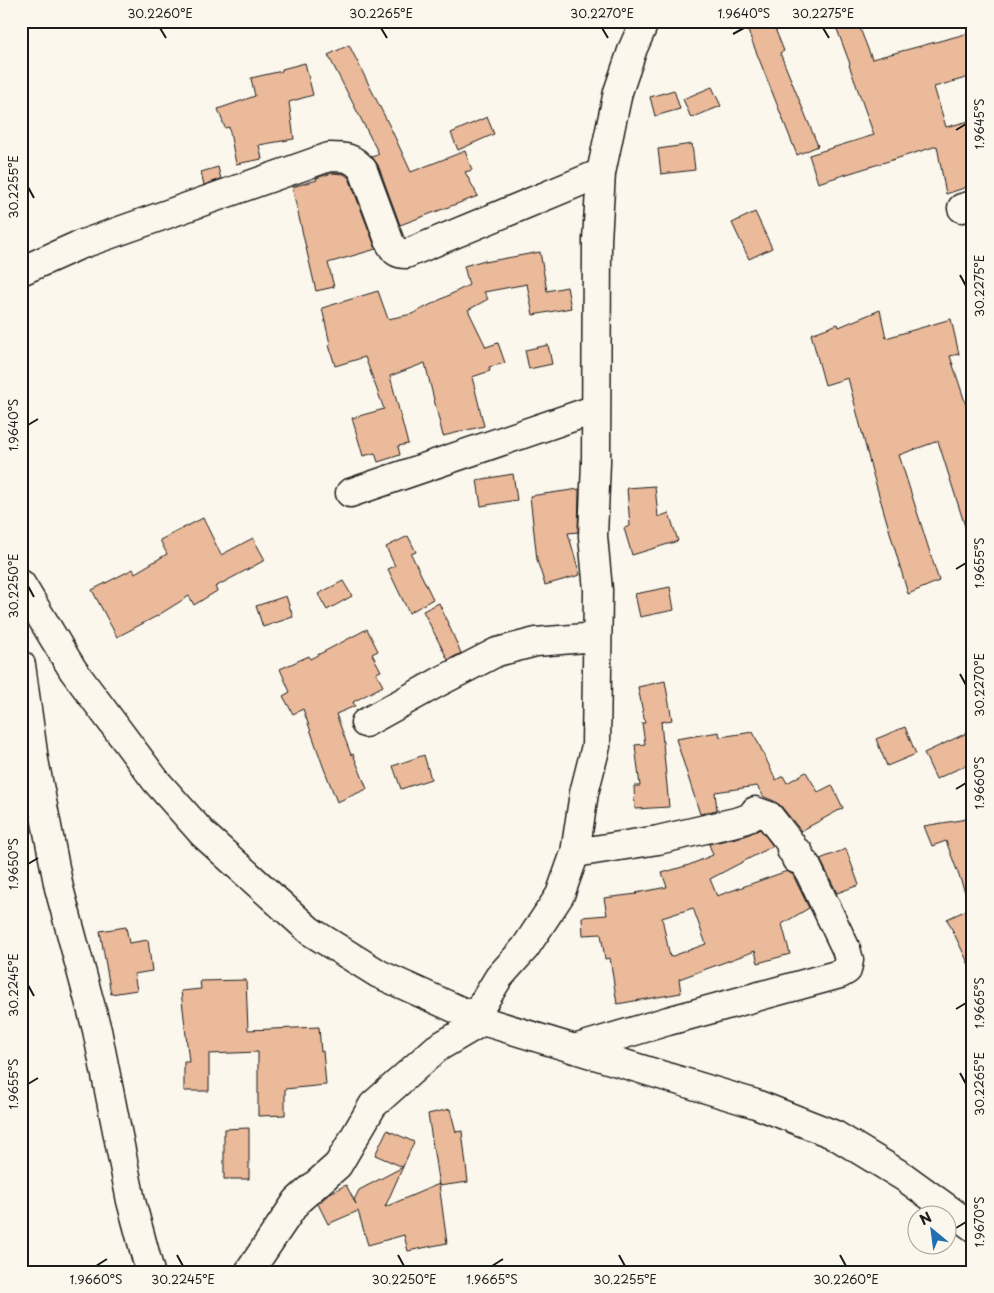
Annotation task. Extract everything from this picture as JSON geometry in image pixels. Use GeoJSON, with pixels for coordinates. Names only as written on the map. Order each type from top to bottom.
{"type":"FeatureCollection","features":[{"type":"Feature","properties":{"kind":"street"},"geometry":{"type":"LineString","coordinates":[[249,1272],[297,1202],[338,1165],[373,1105],[437,1048],[479,1020],[499,977],[525,948],[560,895],[575,853],[584,793],[596,746],[598,590],[593,536],[596,462],[597,240],[601,173],[618,92],[645,21]]}},
{"type":"Feature","properties":{"kind":"street"},"geometry":{"type":"LineString","coordinates":[[21,272],[77,246],[329,157],[344,157],[357,162],[364,170],[390,243],[400,254],[406,254],[601,173]]}},
{"type":"Feature","properties":{"kind":"street"},"geometry":{"type":"LineString","coordinates":[[350,493],[596,409]]}},
{"type":"Feature","properties":{"kind":"street"},"geometry":{"type":"LineString","coordinates":[[21,584],[73,670],[156,781],[202,834],[310,931],[379,974],[479,1020],[756,1104],[835,1135],[904,1177],[973,1227]]}},
{"type":"Feature","properties":{"kind":"street"},"geometry":{"type":"LineString","coordinates":[[365,722],[497,652],[536,642],[597,636]]}},
{"type":"Feature","properties":{"kind":"street"},"geometry":{"type":"LineString","coordinates":[[21,665],[34,760],[59,888],[97,1030],[131,1201],[150,1272]]}},
{"type":"Feature","properties":{"kind":"street"},"geometry":{"type":"LineString","coordinates":[[574,1048],[840,974],[847,970],[849,960],[846,949],[806,865],[796,859],[799,853],[792,850],[790,844],[769,816],[756,811],[751,817],[740,821],[658,840],[575,853]]}},
{"type":"Feature","properties":{"kind":"building"},"geometry":{"type":"Polygon","coordinates":[[[744,21],[772,21],[784,51],[780,53],[818,146],[797,155],[744,21]]]}},
{"type":"Feature","properties":{"kind":"building"},"geometry":{"type":"Polygon","coordinates":[[[834,21],[857,21],[872,59],[973,32],[973,76],[934,87],[946,127],[973,120],[973,185],[946,194],[937,146],[818,183],[809,155],[874,135],[834,21]]]}},
{"type":"Feature","properties":{"kind":"building"},"geometry":{"type":"Polygon","coordinates":[[[349,45],[411,172],[465,151],[472,170],[465,172],[478,196],[400,225],[378,165],[372,157],[379,154],[328,55],[349,45]]]}},
{"type":"Feature","properties":{"kind":"building"},"geometry":{"type":"Polygon","coordinates":[[[305,63],[313,95],[289,102],[294,139],[259,145],[262,159],[236,164],[229,127],[225,128],[218,109],[255,96],[251,78],[282,71],[282,69],[305,63]]]}},
{"type":"Feature","properties":{"kind":"building"},"geometry":{"type":"Polygon","coordinates":[[[712,87],[721,106],[691,118],[683,99],[712,87]]]}},
{"type":"Feature","properties":{"kind":"building"},"geometry":{"type":"Polygon","coordinates":[[[674,90],[680,109],[655,116],[650,97],[674,90]]]}},
{"type":"Feature","properties":{"kind":"building"},"geometry":{"type":"Polygon","coordinates":[[[487,117],[494,134],[458,150],[451,133],[487,117]]]}},
{"type":"Feature","properties":{"kind":"building"},"geometry":{"type":"Polygon","coordinates":[[[692,144],[695,170],[661,174],[658,149],[692,144]]]}},
{"type":"Feature","properties":{"kind":"building"},"geometry":{"type":"Polygon","coordinates":[[[218,167],[221,179],[204,185],[201,172],[218,167]]]}},
{"type":"Feature","properties":{"kind":"building"},"geometry":{"type":"Polygon","coordinates":[[[332,173],[344,174],[349,178],[376,249],[328,263],[334,287],[316,291],[292,187],[317,180],[316,178],[332,173]]]}},
{"type":"Feature","properties":{"kind":"building"},"geometry":{"type":"Polygon","coordinates":[[[755,212],[772,248],[749,259],[732,223],[755,212]]]}},
{"type":"Feature","properties":{"kind":"building"},"geometry":{"type":"Polygon","coordinates":[[[540,252],[547,291],[567,287],[571,308],[533,315],[527,284],[484,292],[488,299],[468,310],[486,347],[498,343],[505,363],[489,367],[490,371],[472,377],[484,426],[443,436],[425,363],[390,376],[408,444],[398,446],[400,455],[378,462],[375,453],[363,456],[352,418],[384,409],[365,357],[335,366],[322,308],[378,291],[388,319],[412,314],[469,285],[464,266],[485,260],[485,262],[540,252]]]}},
{"type":"Feature","properties":{"kind":"building"},"geometry":{"type":"Polygon","coordinates":[[[880,310],[886,338],[951,319],[959,354],[950,356],[973,426],[973,538],[969,539],[938,441],[899,455],[939,581],[908,594],[872,471],[848,378],[825,385],[811,334],[838,324],[839,327],[880,310]]]}},
{"type":"Feature","properties":{"kind":"building"},"geometry":{"type":"Polygon","coordinates":[[[548,345],[552,364],[529,369],[525,350],[548,345]]]}},
{"type":"Feature","properties":{"kind":"building"},"geometry":{"type":"Polygon","coordinates":[[[513,474],[517,500],[481,506],[477,480],[513,474]]]}},
{"type":"Feature","properties":{"kind":"building"},"geometry":{"type":"Polygon","coordinates":[[[655,486],[658,517],[669,513],[678,541],[632,555],[624,528],[630,526],[627,488],[655,486]]]}},
{"type":"Feature","properties":{"kind":"building"},"geometry":{"type":"Polygon","coordinates":[[[579,489],[578,532],[568,533],[580,575],[545,585],[537,560],[530,496],[579,489]]]}},
{"type":"Feature","properties":{"kind":"building"},"geometry":{"type":"Polygon","coordinates":[[[203,518],[221,555],[253,538],[265,560],[215,587],[217,591],[194,605],[189,596],[157,616],[117,637],[92,590],[133,569],[135,573],[167,554],[160,540],[203,518]]]}},
{"type":"Feature","properties":{"kind":"building"},"geometry":{"type":"Polygon","coordinates":[[[408,536],[416,552],[411,554],[433,599],[409,613],[388,569],[395,566],[386,547],[408,536]]]}},
{"type":"Feature","properties":{"kind":"building"},"geometry":{"type":"Polygon","coordinates":[[[343,581],[352,596],[327,610],[318,594],[343,581]]]}},
{"type":"Feature","properties":{"kind":"building"},"geometry":{"type":"Polygon","coordinates":[[[670,587],[674,610],[640,617],[635,594],[670,587]]]}},
{"type":"Feature","properties":{"kind":"building"},"geometry":{"type":"Polygon","coordinates":[[[286,596],[293,617],[263,627],[256,606],[286,596]]]}},
{"type":"Feature","properties":{"kind":"building"},"geometry":{"type":"Polygon","coordinates":[[[439,603],[461,653],[448,660],[423,611],[439,603]]]}},
{"type":"Feature","properties":{"kind":"building"},"geometry":{"type":"Polygon","coordinates":[[[367,629],[378,651],[372,654],[381,671],[376,673],[383,686],[353,702],[355,706],[336,714],[351,755],[353,754],[367,789],[337,802],[303,709],[293,714],[283,696],[290,692],[280,669],[309,656],[310,659],[367,629]]]}},
{"type":"Feature","properties":{"kind":"building"},"geometry":{"type":"Polygon","coordinates":[[[665,681],[672,720],[661,722],[669,807],[635,809],[634,786],[640,786],[635,745],[645,744],[642,723],[645,723],[638,687],[665,681]]]}},
{"type":"Feature","properties":{"kind":"building"},"geometry":{"type":"Polygon","coordinates":[[[905,727],[916,754],[887,766],[876,739],[905,727]]]}},
{"type":"Feature","properties":{"kind":"building"},"geometry":{"type":"Polygon","coordinates":[[[973,730],[973,762],[936,779],[924,753],[973,730]]]}},
{"type":"Feature","properties":{"kind":"building"},"geometry":{"type":"Polygon","coordinates":[[[719,732],[720,737],[753,732],[776,780],[783,776],[787,783],[806,772],[818,792],[832,785],[843,808],[801,831],[781,806],[764,797],[757,786],[715,792],[717,810],[700,814],[676,739],[719,732]]]}},
{"type":"Feature","properties":{"kind":"building"},"geometry":{"type":"Polygon","coordinates":[[[424,755],[431,779],[401,789],[393,766],[424,755]]]}},
{"type":"Feature","properties":{"kind":"building"},"geometry":{"type":"Polygon","coordinates":[[[973,818],[973,973],[947,919],[971,908],[946,841],[932,846],[924,826],[973,818]]]}},
{"type":"Feature","properties":{"kind":"building"},"geometry":{"type":"Polygon","coordinates":[[[760,829],[773,846],[710,879],[717,896],[787,871],[793,875],[809,908],[782,924],[790,954],[758,963],[755,951],[679,979],[681,993],[617,1004],[610,958],[605,959],[601,934],[583,935],[582,917],[607,915],[604,898],[637,894],[667,887],[662,873],[713,855],[709,844],[745,836],[760,829]],[[693,908],[662,918],[670,957],[706,944],[693,908]]]}},
{"type":"Feature","properties":{"kind":"building"},"geometry":{"type":"Polygon","coordinates":[[[846,849],[859,885],[837,893],[820,859],[846,849]]]}},
{"type":"Feature","properties":{"kind":"building"},"geometry":{"type":"Polygon","coordinates":[[[126,927],[129,943],[148,940],[152,971],[134,974],[137,990],[111,994],[100,931],[126,927]]]}},
{"type":"Feature","properties":{"kind":"building"},"geometry":{"type":"Polygon","coordinates":[[[246,980],[248,1030],[319,1027],[326,1085],[285,1089],[285,1115],[258,1116],[258,1052],[209,1054],[209,1091],[184,1091],[184,1062],[189,1062],[181,991],[201,989],[200,981],[246,980]]]}},
{"type":"Feature","properties":{"kind":"building"},"geometry":{"type":"Polygon","coordinates":[[[450,1109],[456,1132],[462,1131],[468,1182],[439,1186],[428,1114],[450,1109]]]}},
{"type":"Feature","properties":{"kind":"building"},"geometry":{"type":"Polygon","coordinates":[[[249,1128],[249,1179],[224,1179],[224,1129],[249,1128]]]}},
{"type":"Feature","properties":{"kind":"building"},"geometry":{"type":"Polygon","coordinates":[[[387,1130],[414,1142],[403,1167],[375,1155],[387,1130]]]}},
{"type":"Feature","properties":{"kind":"building"},"geometry":{"type":"Polygon","coordinates":[[[403,1167],[385,1207],[439,1184],[447,1243],[408,1251],[404,1235],[368,1245],[358,1211],[328,1224],[318,1204],[330,1193],[346,1185],[356,1204],[354,1200],[359,1190],[403,1167]]]}}]}
